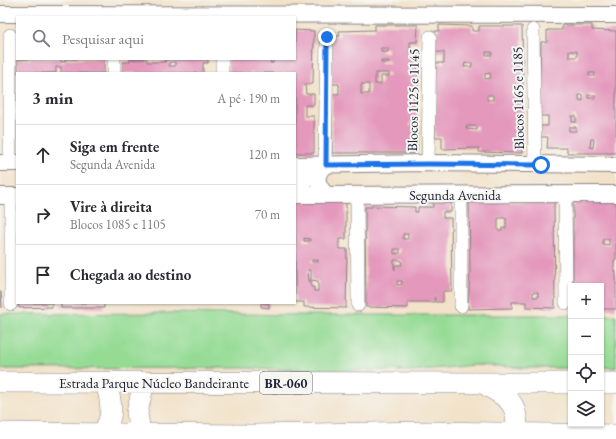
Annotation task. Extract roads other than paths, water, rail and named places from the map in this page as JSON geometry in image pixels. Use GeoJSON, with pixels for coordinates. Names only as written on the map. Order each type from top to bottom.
{"type":"FeatureCollection","features":[{"type":"Feature","properties":{"kind":"highway","name":"Estrada Parque Núcleo Bandeirante"},"geometry":{"type":"LineString","coordinates":[[0,382],[568,383]]}},
{"type":"Feature","properties":{"kind":"highway"},"geometry":{"type":"LineString","coordinates":[[103,433],[111,417],[112,407],[106,382]]}},
{"type":"Feature","properties":{"kind":"highway"},"geometry":{"type":"LineString","coordinates":[[140,433],[136,414],[144,382]]}},
{"type":"Feature","properties":{"kind":"highway"},"geometry":{"type":"LineString","coordinates":[[483,383],[506,398],[513,405],[516,414],[518,434]]}},
{"type":"Feature","properties":{"kind":"highway"},"geometry":{"type":"LineString","coordinates":[[604,383],[616,383]]}},
{"type":"Feature","properties":{"kind":"highway"},"geometry":{"type":"LineString","coordinates":[[0,433],[253,435],[430,432],[561,436],[616,435]]}},
{"type":"Feature","properties":{"kind":"street"},"geometry":{"type":"LineString","coordinates":[[269,15],[275,10],[277,0]]}},
{"type":"Feature","properties":{"kind":"street"},"geometry":{"type":"LineString","coordinates":[[294,0],[294,4],[305,14]]}},
{"type":"Feature","properties":{"kind":"street"},"geometry":{"type":"LineString","coordinates":[[0,14],[616,15]]}},
{"type":"Feature","properties":{"kind":"street","name":"Blocos 1165 e 1185"},"geometry":{"type":"LineString","coordinates":[[533,30],[535,165]]}},
{"type":"Feature","properties":{"kind":"street"},"geometry":{"type":"LineString","coordinates":[[9,163],[10,35]]}},
{"type":"Feature","properties":{"kind":"street"},"geometry":{"type":"LineString","coordinates":[[326,195],[318,186],[317,180],[318,174],[326,165],[327,37]]}},
{"type":"Feature","properties":{"kind":"street","name":"Blocos 1125 e 1145"},"geometry":{"type":"LineString","coordinates":[[428,164],[430,37]]}},
{"type":"Feature","properties":{"kind":"street"},"geometry":{"type":"LineString","coordinates":[[114,60],[114,72]]}},
{"type":"Feature","properties":{"kind":"street"},"geometry":{"type":"LineString","coordinates":[[222,60],[222,72]]}},
{"type":"Feature","properties":{"kind":"street"},"geometry":{"type":"LineString","coordinates":[[296,165],[616,165]]}},
{"type":"Feature","properties":{"kind":"street"},"geometry":{"type":"LineString","coordinates":[[296,165],[302,170],[303,175],[302,189],[297,195]]}},
{"type":"Feature","properties":{"kind":"street"},"geometry":{"type":"LineString","coordinates":[[565,194],[566,303]]}},
{"type":"Feature","properties":{"kind":"street","name":"Segunda Avenida"},"geometry":{"type":"LineString","coordinates":[[297,195],[616,194]]}},
{"type":"Feature","properties":{"kind":"street"},"geometry":{"type":"LineString","coordinates":[[357,195],[358,305]]}},
{"type":"Feature","properties":{"kind":"street"},"geometry":{"type":"LineString","coordinates":[[461,195],[461,306]]}},
{"type":"Feature","properties":{"kind":"street"},"geometry":{"type":"LineString","coordinates":[[9,196],[11,304]]}}]}
